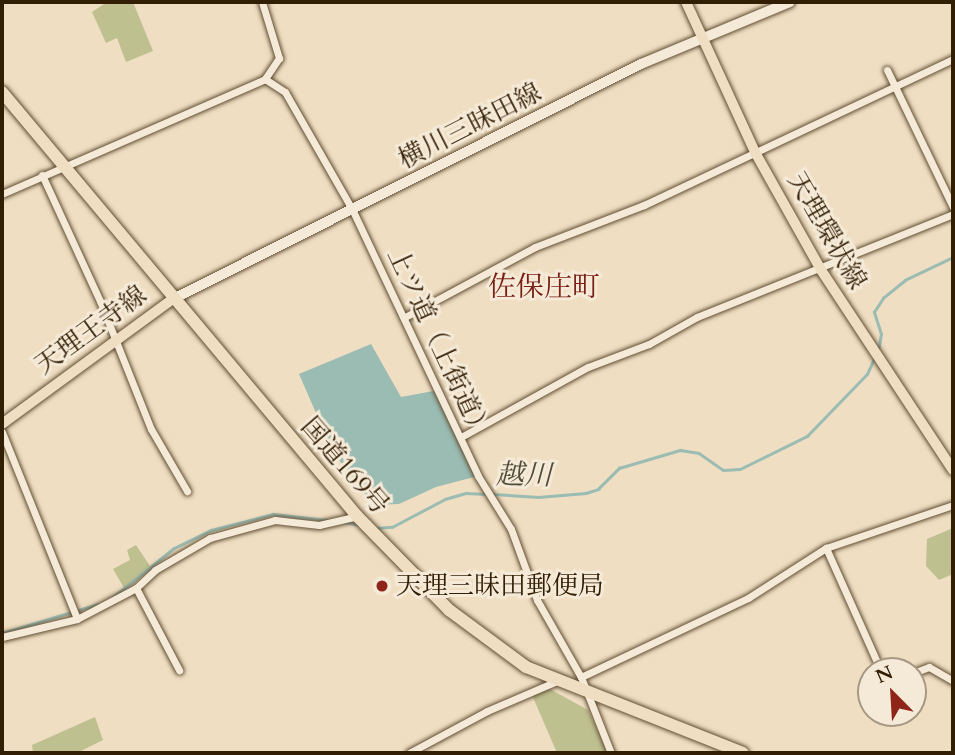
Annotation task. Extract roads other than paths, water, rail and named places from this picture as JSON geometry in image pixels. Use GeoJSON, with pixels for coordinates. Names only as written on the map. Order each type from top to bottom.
{"type":"FeatureCollection","features":[{"type":"Feature","properties":{"kind":"highway","name":"国道169号"},"geometry":{"type":"LineString","coordinates":[[2,92],[357,516],[472,630],[499,650],[557,681],[743,753]]}},
{"type":"Feature","properties":{"kind":"main road","name":"天理環状線"},"geometry":{"type":"LineString","coordinates":[[686,2],[700,39],[756,154],[821,270],[953,470]]}},
{"type":"Feature","properties":{"kind":"main road","name":"横川三昧田線"},"geometry":{"type":"LineString","coordinates":[[173,299],[700,39],[790,2]]}},
{"type":"Feature","properties":{"kind":"main road","name":"天理王寺線"},"geometry":{"type":"LineString","coordinates":[[2,424],[173,299]]}},
{"type":"Feature","properties":{"kind":"street"},"geometry":{"type":"LineString","coordinates":[[2,194],[265,79],[279,58],[262,2]]}},
{"type":"Feature","properties":{"kind":"street"},"geometry":{"type":"LineString","coordinates":[[405,317],[535,247],[756,154],[953,59]]}},
{"type":"Feature","properties":{"kind":"street"},"geometry":{"type":"LineString","coordinates":[[887,70],[953,207]]}},
{"type":"Feature","properties":{"kind":"street","name":"上ツ道（上街道）"},"geometry":{"type":"LineString","coordinates":[[265,79],[292,102],[352,209],[478,476],[511,529],[537,600],[581,677],[611,753]]}},
{"type":"Feature","properties":{"kind":"street"},"geometry":{"type":"LineString","coordinates":[[42,175],[116,339],[151,429],[187,491]]}},
{"type":"Feature","properties":{"kind":"street"},"geometry":{"type":"LineString","coordinates":[[461,437],[600,361],[649,344],[696,317],[821,270],[953,214]]}},
{"type":"Feature","properties":{"kind":"street"},"geometry":{"type":"LineString","coordinates":[[2,432],[77,619]]}},
{"type":"Feature","properties":{"kind":"street"},"geometry":{"type":"LineString","coordinates":[[581,677],[748,598],[826,548],[953,505]]}},
{"type":"Feature","properties":{"kind":"street"},"geometry":{"type":"LineString","coordinates":[[2,637],[77,619],[136,588],[164,564],[210,538],[275,520],[319,525],[357,516]]}},
{"type":"Feature","properties":{"kind":"street"},"geometry":{"type":"LineString","coordinates":[[826,548],[875,657]]}},
{"type":"Feature","properties":{"kind":"street"},"geometry":{"type":"LineString","coordinates":[[136,588],[178,670]]}},
{"type":"Feature","properties":{"kind":"street"},"geometry":{"type":"LineString","coordinates":[[927,668],[953,681]]}},
{"type":"Feature","properties":{"kind":"street"},"geometry":{"type":"LineString","coordinates":[[409,753],[486,711],[557,681]]}},
{"type":"Feature","properties":{"kind":"water"},"geometry":{"type":"Polygon","coordinates":[[[371,344],[401,397],[439,390],[478,476],[436,487],[399,504],[373,505],[333,452],[299,374],[371,344]]]}},
{"type":"Feature","properties":{"kind":"waterway","name":"越川"},"geometry":{"type":"LineString","coordinates":[[878,351],[881,334],[874,312],[883,298],[905,280],[953,257]]}},
{"type":"Feature","properties":{"kind":"waterway","name":"越川"},"geometry":{"type":"LineString","coordinates":[[493,494],[538,497],[586,493],[598,489],[619,468],[680,450],[699,453],[723,470],[740,469],[807,436],[867,374],[875,357]]}},
{"type":"Feature","properties":{"kind":"waterway","name":"越川"},"geometry":{"type":"LineString","coordinates":[[376,528],[392,527],[445,499],[466,493],[486,494]]}},
{"type":"Feature","properties":{"kind":"waterway","name":"越川"},"geometry":{"type":"LineString","coordinates":[[113,597],[174,548],[211,530],[273,514],[328,520]]}},
{"type":"Feature","properties":{"kind":"waterway","name":"越川"},"geometry":{"type":"LineString","coordinates":[[345,522],[359,525]]}},
{"type":"Feature","properties":{"kind":"waterway","name":"越川"},"geometry":{"type":"LineString","coordinates":[[2,633],[98,604]]}},
{"type":"Feature","properties":{"kind":"place","name":"天理三昧田郵便局"},"geometry":{"type":"Point","coordinates":[382,586]}},
{"type":"Feature","properties":{"kind":"district","name":"佐保庄町"},"geometry":{"type":"Point","coordinates":[544,287]}}]}
